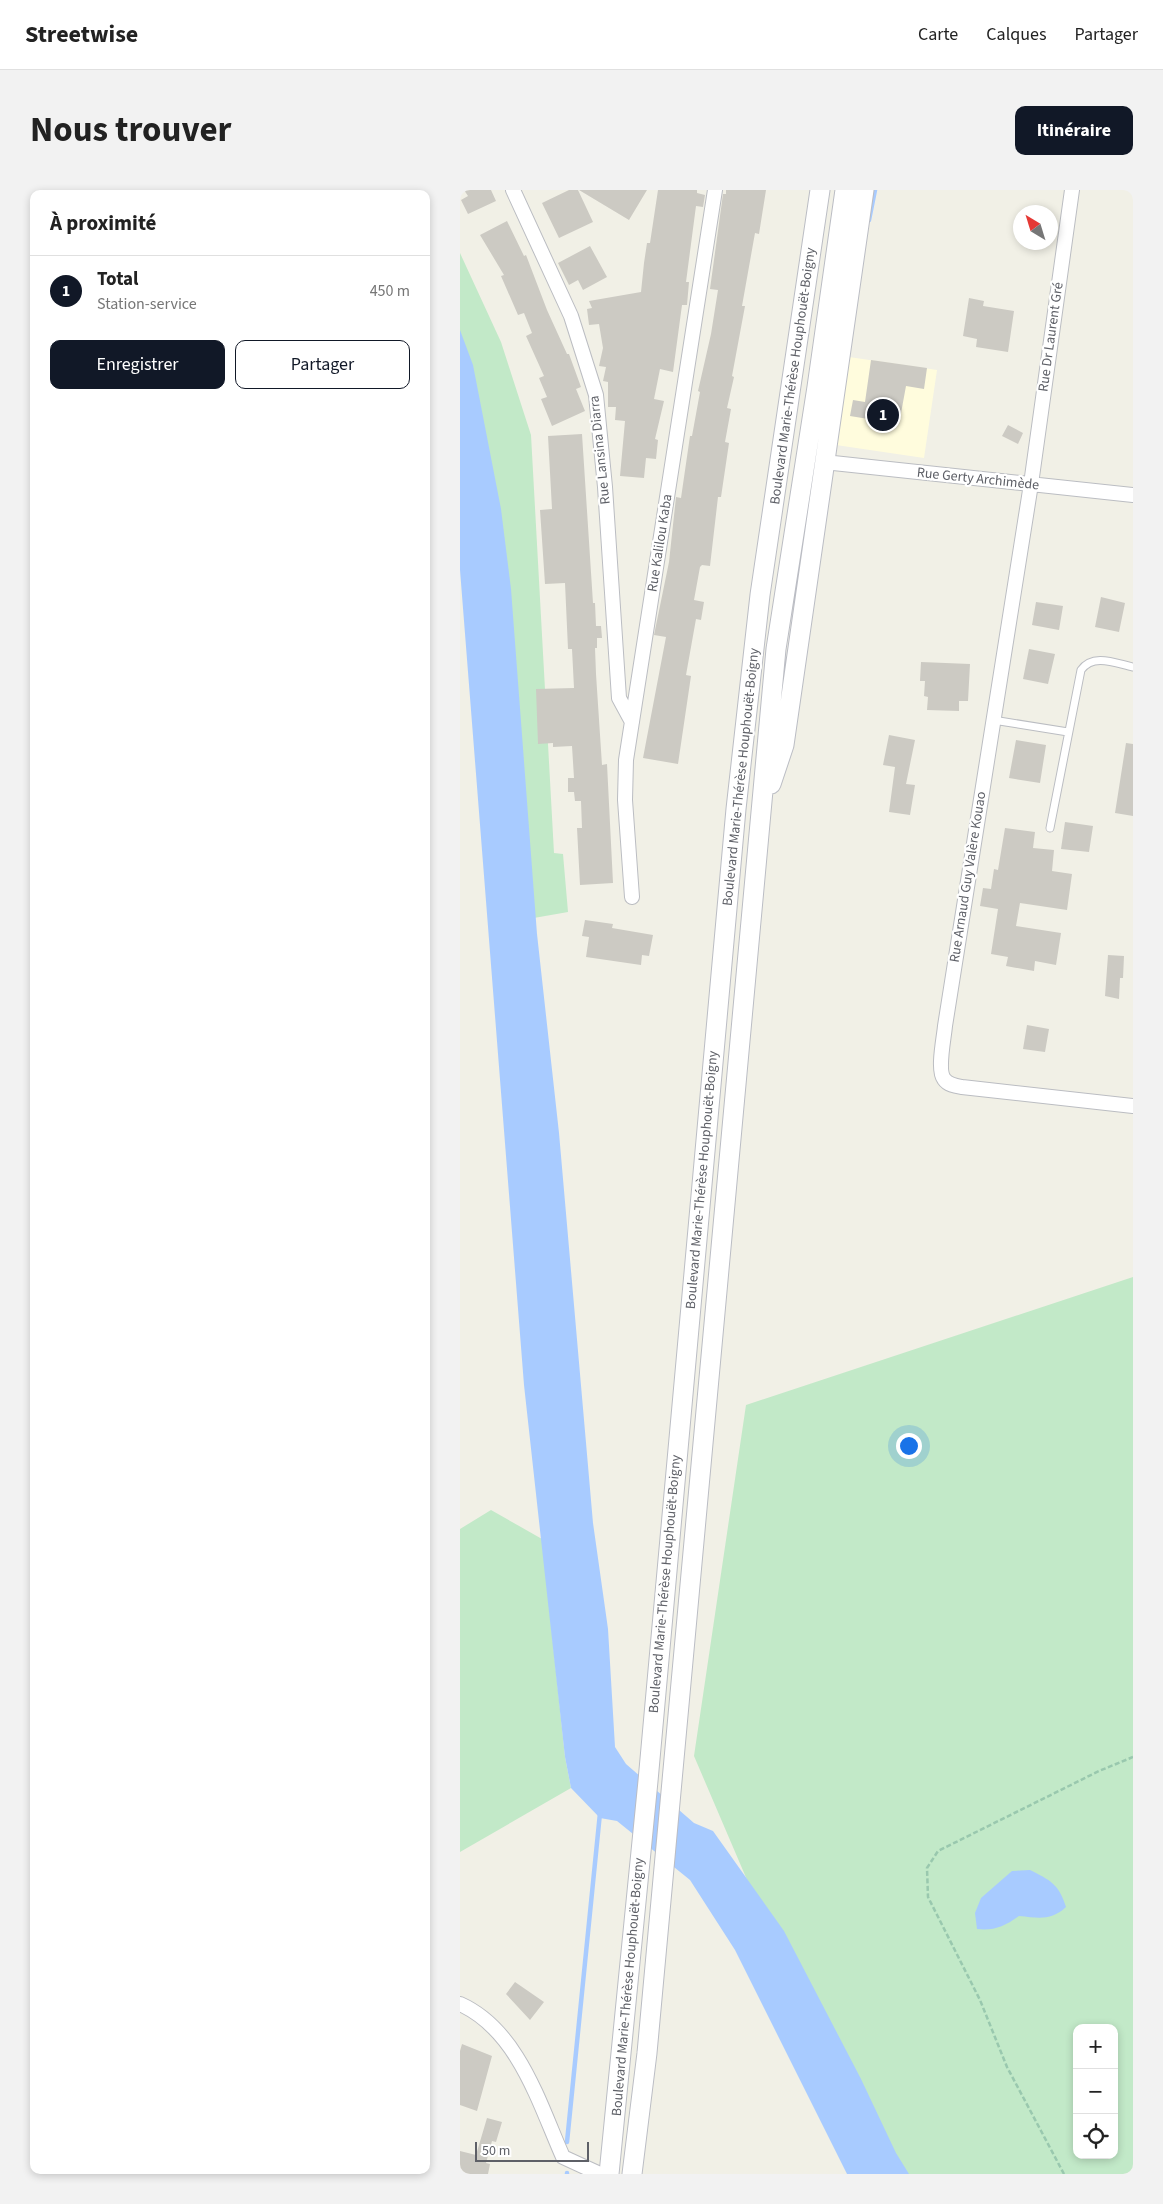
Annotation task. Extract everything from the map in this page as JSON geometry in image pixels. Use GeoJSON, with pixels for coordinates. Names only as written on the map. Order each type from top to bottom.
{"type":"FeatureCollection","features":[{"type":"Feature","properties":{"kind":"main road","name":"Boulevard Marie-Thérèse Houphouët-Boigny"},"geometry":{"type":"LineString","coordinates":[[609,2174],[648,1781],[736,808],[760,595],[820,190]]}},
{"type":"Feature","properties":{"kind":"main road","name":"Boulevard Marie-Thérèse Houphouët-Boigny"},"geometry":{"type":"LineString","coordinates":[[632,2174],[647,2053],[776,649],[817,388],[845,190]]}},
{"type":"Feature","properties":{"kind":"main road"},"geometry":{"type":"LineString","coordinates":[[760,814],[784,745],[864,190]]}},
{"type":"Feature","properties":{"kind":"street","name":"Rue Lansina Diarra"},"geometry":{"type":"LineString","coordinates":[[513,190],[571,316],[596,395],[605,487],[619,698],[632,722]]}},
{"type":"Feature","properties":{"kind":"street","name":"Rue Kalilou Kaba"},"geometry":{"type":"LineString","coordinates":[[632,897],[625,800],[626,760],[715,190]]}},
{"type":"Feature","properties":{"kind":"street","name":"Rue Dr Laurent Gré"},"geometry":{"type":"LineString","coordinates":[[1032,484],[1072,190]]}},
{"type":"Feature","properties":{"kind":"street","name":"Rue Gerty Archimède"},"geometry":{"type":"LineString","coordinates":[[824,462],[1133,495]]}},
{"type":"Feature","properties":{"kind":"street","name":"Rue Arnaud Guy Valère Kouao"},"geometry":{"type":"LineString","coordinates":[[1032,484],[945,1026],[941,1070],[944,1080],[952,1085],[962,1087],[1133,1106]]}},
{"type":"Feature","properties":{"kind":"street"},"geometry":{"type":"LineString","coordinates":[[460,2004],[493,2026],[517,2057],[563,2157],[575,2169],[600,2174]]}},
{"type":"Feature","properties":{"kind":"lane"},"geometry":{"type":"LineString","coordinates":[[1050,828],[1081,670],[1086,663],[1096,660],[1133,667]]}},
{"type":"Feature","properties":{"kind":"lane"},"geometry":{"type":"LineString","coordinates":[[993,720],[1068,732]]}},
{"type":"Feature","properties":{"kind":"path"},"geometry":{"type":"LineString","coordinates":[[1064,2174],[1006,2067],[980,2000],[928,1897],[927,1868],[938,1851],[1099,1771],[1133,1757]]}},
{"type":"Feature","properties":{"kind":"shaded area"},"geometry":{"type":"Polygon","coordinates":[[[849,357],[937,370],[924,458],[836,445],[849,357]]]}},
{"type":"Feature","properties":{"kind":"green space"},"geometry":{"type":"Polygon","coordinates":[[[460,253],[501,342],[531,435],[554,853],[563,854],[568,912],[511,922],[460,433],[460,253]]]}},
{"type":"Feature","properties":{"kind":"green space"},"geometry":{"type":"Polygon","coordinates":[[[1133,1277],[1133,2174],[864,2174],[816,2041],[694,1756],[746,1405],[1133,1277]]]}},
{"type":"Feature","properties":{"kind":"green space"},"geometry":{"type":"Polygon","coordinates":[[[491,1510],[542,1539],[565,1757],[571,1788],[460,1852],[460,1529],[491,1510]]]}},
{"type":"Feature","properties":{"kind":"water"},"geometry":{"type":"Polygon","coordinates":[[[460,330],[473,365],[501,509],[511,589],[537,934],[559,1133],[593,1523],[608,1629],[615,1747],[626,1764],[694,1823],[713,1831],[784,1931],[861,2079],[896,2153],[909,2174],[847,2174],[735,1950],[690,1880],[617,1821],[600,1818],[571,1788],[565,1757],[524,1385],[460,570],[460,330]]]}},
{"type":"Feature","properties":{"kind":"water"},"geometry":{"type":"Polygon","coordinates":[[[1030,1870],[1057,1888],[1066,1907],[1050,1917],[1019,1916],[999,1927],[977,1929],[975,1913],[981,1898],[1012,1871],[1030,1870]]]}},
{"type":"Feature","properties":{"kind":"building"},"geometry":{"type":"Polygon","coordinates":[[[464,190],[491,190],[496,201],[468,214],[461,200],[468,196],[464,190]]]}},
{"type":"Feature","properties":{"kind":"building"},"geometry":{"type":"Polygon","coordinates":[[[569,190],[578,190],[593,222],[559,238],[542,203],[569,190]]]}},
{"type":"Feature","properties":{"kind":"building"},"geometry":{"type":"Polygon","coordinates":[[[579,190],[647,190],[629,220],[579,190]]]}},
{"type":"Feature","properties":{"kind":"building"},"geometry":{"type":"Polygon","coordinates":[[[658,190],[697,190],[697,193],[705,195],[703,207],[696,206],[686,282],[689,282],[687,305],[682,305],[673,372],[660,369],[654,399],[664,401],[655,439],[658,440],[656,459],[646,458],[644,478],[620,476],[625,421],[615,420],[616,407],[608,407],[608,382],[603,381],[606,367],[599,366],[603,348],[599,324],[589,325],[587,309],[592,308],[589,301],[641,292],[647,243],[650,243],[658,190]]]}},
{"type":"Feature","properties":{"kind":"building"},"geometry":{"type":"Polygon","coordinates":[[[726,190],[766,190],[759,234],[755,233],[742,306],[745,306],[732,376],[734,377],[727,408],[731,409],[725,442],[729,443],[721,497],[718,497],[710,566],[702,565],[700,567],[694,600],[704,602],[701,620],[696,619],[686,675],[691,676],[678,764],[643,758],[666,637],[654,635],[669,562],[676,497],[681,498],[690,436],[692,436],[700,392],[698,391],[711,334],[718,290],[710,289],[723,194],[726,194],[726,190]]]}},
{"type":"Feature","properties":{"kind":"building"},"geometry":{"type":"Polygon","coordinates":[[[507,221],[524,256],[526,255],[547,310],[567,354],[569,354],[581,387],[576,389],[585,411],[552,426],[541,399],[547,397],[539,378],[544,376],[526,336],[532,333],[524,313],[518,315],[501,276],[504,275],[480,235],[507,221]]]}},
{"type":"Feature","properties":{"kind":"building"},"geometry":{"type":"Polygon","coordinates":[[[590,246],[607,277],[583,290],[578,280],[569,285],[558,263],[590,246]]]}},
{"type":"Feature","properties":{"kind":"building"},"geometry":{"type":"Polygon","coordinates":[[[969,298],[984,301],[983,306],[1014,311],[1008,352],[976,347],[977,339],[963,336],[969,298]]]}},
{"type":"Feature","properties":{"kind":"building"},"geometry":{"type":"Polygon","coordinates":[[[871,360],[927,368],[924,389],[906,386],[899,424],[850,416],[853,400],[865,402],[871,360]]]}},
{"type":"Feature","properties":{"kind":"building"},"geometry":{"type":"Polygon","coordinates":[[[1008,425],[1023,433],[1018,444],[1002,436],[1008,425]]]}},
{"type":"Feature","properties":{"kind":"building"},"geometry":{"type":"Polygon","coordinates":[[[582,434],[593,603],[595,603],[596,626],[601,626],[602,638],[597,638],[597,648],[595,648],[596,674],[602,765],[607,764],[613,883],[580,885],[577,828],[582,828],[581,801],[575,801],[574,792],[568,792],[568,778],[574,778],[572,746],[553,747],[553,743],[538,744],[536,689],[574,688],[572,649],[568,649],[565,583],[545,584],[540,510],[552,509],[548,436],[582,434]]]}},
{"type":"Feature","properties":{"kind":"building"},"geometry":{"type":"Polygon","coordinates":[[[1101,597],[1125,603],[1119,632],[1095,627],[1101,597]]]}},
{"type":"Feature","properties":{"kind":"building"},"geometry":{"type":"Polygon","coordinates":[[[1036,602],[1063,606],[1059,630],[1032,625],[1036,602]]]}},
{"type":"Feature","properties":{"kind":"building"},"geometry":{"type":"Polygon","coordinates":[[[1029,649],[1055,654],[1048,684],[1023,679],[1029,649]]]}},
{"type":"Feature","properties":{"kind":"building"},"geometry":{"type":"Polygon","coordinates":[[[921,662],[970,664],[968,701],[959,701],[959,711],[927,710],[928,697],[924,696],[925,681],[920,681],[921,662]]]}},
{"type":"Feature","properties":{"kind":"building"},"geometry":{"type":"Polygon","coordinates":[[[889,735],[915,740],[906,784],[915,785],[910,815],[889,812],[895,767],[883,765],[889,735]]]}},
{"type":"Feature","properties":{"kind":"building"},"geometry":{"type":"Polygon","coordinates":[[[1016,740],[1046,745],[1040,783],[1009,778],[1016,740]]]}},
{"type":"Feature","properties":{"kind":"building"},"geometry":{"type":"Polygon","coordinates":[[[1126,743],[1133,744],[1133,816],[1115,813],[1126,743]]]}},
{"type":"Feature","properties":{"kind":"building"},"geometry":{"type":"Polygon","coordinates":[[[1065,822],[1093,826],[1089,852],[1061,849],[1065,822]]]}},
{"type":"Feature","properties":{"kind":"building"},"geometry":{"type":"Polygon","coordinates":[[[1005,828],[1035,832],[1033,848],[1054,850],[1052,871],[1072,874],[1067,910],[1020,903],[1016,926],[1061,933],[1056,965],[1035,961],[1034,971],[1006,966],[1008,957],[991,954],[998,909],[980,906],[983,888],[991,889],[994,869],[998,870],[1005,828]]]}},
{"type":"Feature","properties":{"kind":"building"},"geometry":{"type":"Polygon","coordinates":[[[585,920],[613,924],[612,928],[653,935],[649,956],[642,955],[641,965],[586,957],[589,937],[582,936],[585,920]]]}},
{"type":"Feature","properties":{"kind":"building"},"geometry":{"type":"Polygon","coordinates":[[[1108,955],[1124,956],[1123,978],[1120,978],[1119,999],[1105,996],[1108,955]]]}},
{"type":"Feature","properties":{"kind":"building"},"geometry":{"type":"Polygon","coordinates":[[[1027,1025],[1049,1029],[1045,1052],[1023,1049],[1027,1025]]]}},
{"type":"Feature","properties":{"kind":"building"},"geometry":{"type":"Polygon","coordinates":[[[515,1982],[544,2002],[530,2020],[506,1994],[515,1982]]]}},
{"type":"Feature","properties":{"kind":"building"},"geometry":{"type":"Polygon","coordinates":[[[462,2044],[492,2056],[477,2111],[460,2105],[460,2051],[462,2044]]]}},
{"type":"Feature","properties":{"kind":"building"},"geometry":{"type":"Polygon","coordinates":[[[487,2118],[502,2122],[496,2142],[492,2141],[486,2163],[490,2164],[488,2174],[460,2174],[460,2151],[476,2155],[487,2118]]]}},
{"type":"Feature","properties":{"kind":"waterway"},"geometry":{"type":"LineString","coordinates":[[869,220],[875,190]]}},
{"type":"Feature","properties":{"kind":"waterway"},"geometry":{"type":"LineString","coordinates":[[567,2142],[600,1813]]}},
{"type":"Feature","properties":{"kind":"place","name":"Total"},"geometry":{"type":"Point","coordinates":[883,415]}}]}
